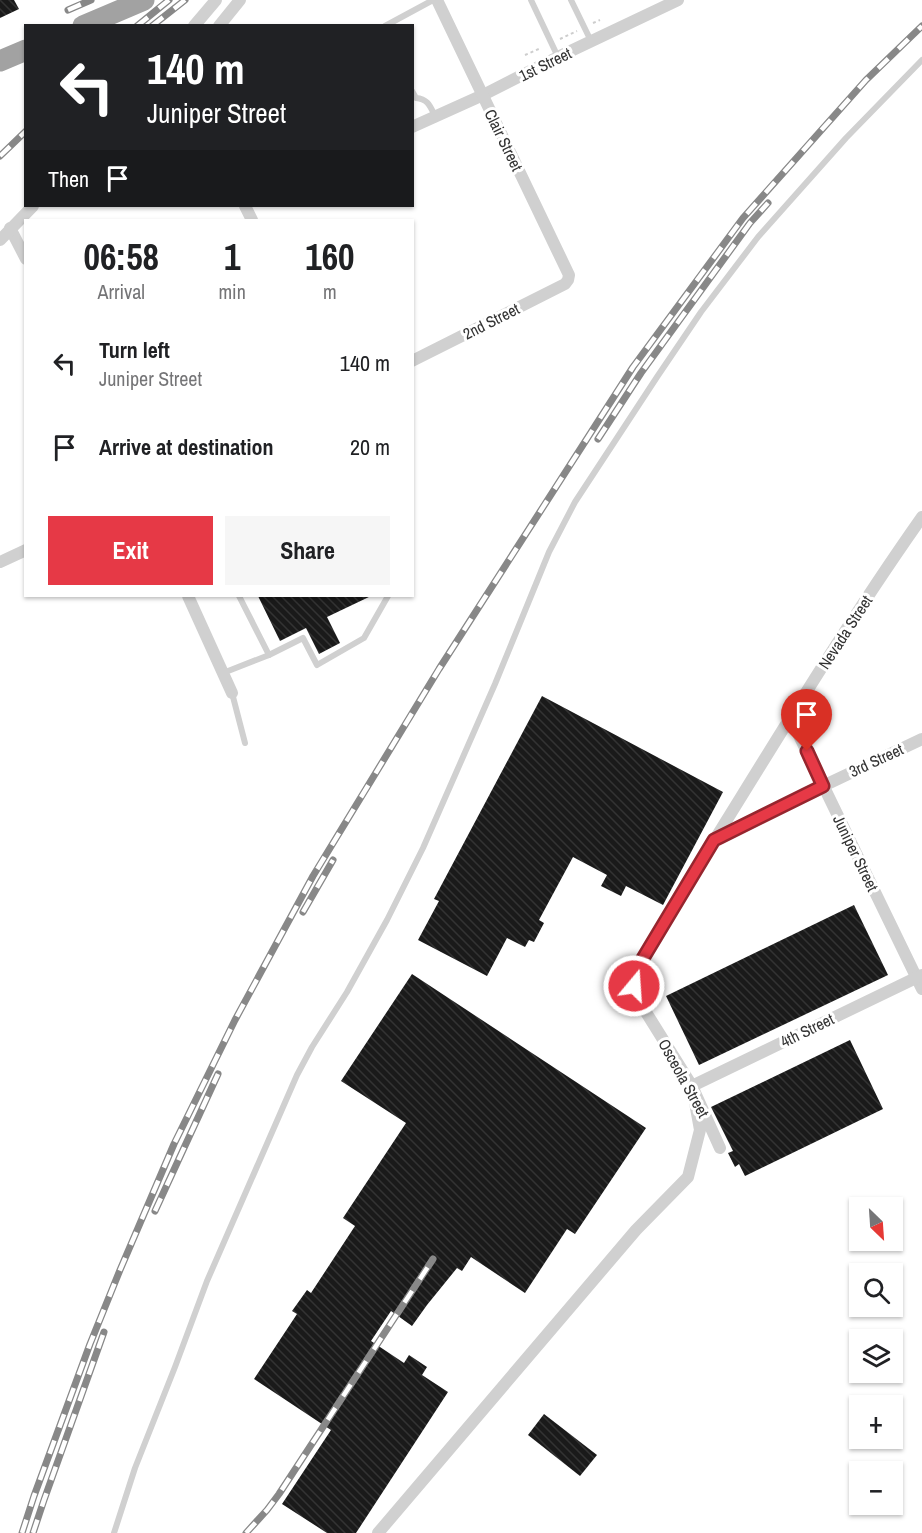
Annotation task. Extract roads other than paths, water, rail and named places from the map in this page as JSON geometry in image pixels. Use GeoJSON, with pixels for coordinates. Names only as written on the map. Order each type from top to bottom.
{"type":"FeatureCollection","features":[{"type":"Feature","properties":{"kind":"highway"},"geometry":{"type":"LineString","coordinates":[[87,24],[144,0]]}},
{"type":"Feature","properties":{"kind":"highway"},"geometry":{"type":"LineString","coordinates":[[0,61],[24,51]]}},
{"type":"Feature","properties":{"kind":"street"},"geometry":{"type":"LineString","coordinates":[[196,24],[216,0]]}},
{"type":"Feature","properties":{"kind":"street"},"geometry":{"type":"LineString","coordinates":[[221,24],[240,0]]}},
{"type":"Feature","properties":{"kind":"street","name":"Clair Street"},"geometry":{"type":"LineString","coordinates":[[435,0],[569,274],[568,280]]}},
{"type":"Feature","properties":{"kind":"street","name":"1st Street"},"geometry":{"type":"LineString","coordinates":[[414,126],[678,0]]}},
{"type":"Feature","properties":{"kind":"street"},"geometry":{"type":"LineString","coordinates":[[0,240],[32,207]]}},
{"type":"Feature","properties":{"kind":"street"},"geometry":{"type":"LineString","coordinates":[[10,228],[24,255]]}},
{"type":"Feature","properties":{"kind":"street","name":"2nd Street"},"geometry":{"type":"LineString","coordinates":[[414,360],[565,284],[568,280]]}},
{"type":"Feature","properties":{"kind":"street","name":"Nevada Street"},"geometry":{"type":"LineString","coordinates":[[714,840],[790,717],[922,517]]}},
{"type":"Feature","properties":{"kind":"street"},"geometry":{"type":"LineString","coordinates":[[0,562],[24,551]]}},
{"type":"Feature","properties":{"kind":"street"},"geometry":{"type":"LineString","coordinates":[[188,597],[232,693]]}},
{"type":"Feature","properties":{"kind":"street","name":"Juniper Street"},"geometry":{"type":"LineString","coordinates":[[790,717],[920,980]]}},
{"type":"Feature","properties":{"kind":"street","name":"3rd Street"},"geometry":{"type":"LineString","coordinates":[[714,840],[922,739]]}},
{"type":"Feature","properties":{"kind":"street","name":"Osceola Street"},"geometry":{"type":"LineString","coordinates":[[714,840],[633,975],[639,1000],[692,1086],[720,1148]]}},
{"type":"Feature","properties":{"kind":"street","name":"4th Street"},"geometry":{"type":"LineString","coordinates":[[692,1086],[920,980]]}},
{"type":"Feature","properties":{"kind":"street"},"geometry":{"type":"LineString","coordinates":[[378,1533],[636,1230],[688,1177],[700,1130],[692,1086]]}},
{"type":"Feature","properties":{"kind":"lane"},"geometry":{"type":"LineString","coordinates":[[389,24],[435,0]]}},
{"type":"Feature","properties":{"kind":"lane"},"geometry":{"type":"LineString","coordinates":[[531,0],[558,57]]}},
{"type":"Feature","properties":{"kind":"lane"},"geometry":{"type":"LineString","coordinates":[[571,0],[591,41]]}},
{"type":"Feature","properties":{"kind":"lane"},"geometry":{"type":"LineString","coordinates":[[114,1533],[135,1467],[207,1281],[297,1075],[387,920],[423,849],[549,552],[575,502],[701,312],[758,237],[846,138],[922,60]]}},
{"type":"Feature","properties":{"kind":"lane"},"geometry":{"type":"LineString","coordinates":[[414,95],[428,102],[435,116]]}},
{"type":"Feature","properties":{"kind":"lane"},"geometry":{"type":"LineString","coordinates":[[240,597],[269,655]]}},
{"type":"Feature","properties":{"kind":"lane"},"geometry":{"type":"LineString","coordinates":[[223,673],[269,655],[303,638],[317,665],[364,638],[387,597]]}},
{"type":"Feature","properties":{"kind":"lane"},"geometry":{"type":"LineString","coordinates":[[232,693],[245,743]]}},
{"type":"Feature","properties":{"kind":"railway"},"geometry":{"type":"LineString","coordinates":[[68,10],[91,0]]}},
{"type":"Feature","properties":{"kind":"railway"},"geometry":{"type":"LineString","coordinates":[[139,24],[169,0]]}},
{"type":"Feature","properties":{"kind":"railway"},"geometry":{"type":"LineString","coordinates":[[155,24],[185,0]]}},
{"type":"Feature","properties":{"kind":"railway"},"geometry":{"type":"LineString","coordinates":[[22,1533],[90,1344],[174,1144],[235,1020],[313,876],[439,669],[633,367],[743,218],[866,80],[922,26]]}},
{"type":"Feature","properties":{"kind":"railway"},"geometry":{"type":"LineString","coordinates":[[0,156],[24,133]]}},
{"type":"Feature","properties":{"kind":"railway"},"geometry":{"type":"LineString","coordinates":[[598,439],[641,373],[750,223],[768,203]]}},
{"type":"Feature","properties":{"kind":"railway"},"geometry":{"type":"LineString","coordinates":[[303,912],[333,860]]}},
{"type":"Feature","properties":{"kind":"railway"},"geometry":{"type":"LineString","coordinates":[[155,1211],[218,1074]]}},
{"type":"Feature","properties":{"kind":"railway"},"geometry":{"type":"LineString","coordinates":[[246,1533],[279,1494],[433,1259]]}},
{"type":"Feature","properties":{"kind":"railway"},"geometry":{"type":"LineString","coordinates":[[33,1533],[104,1332]]}}]}
